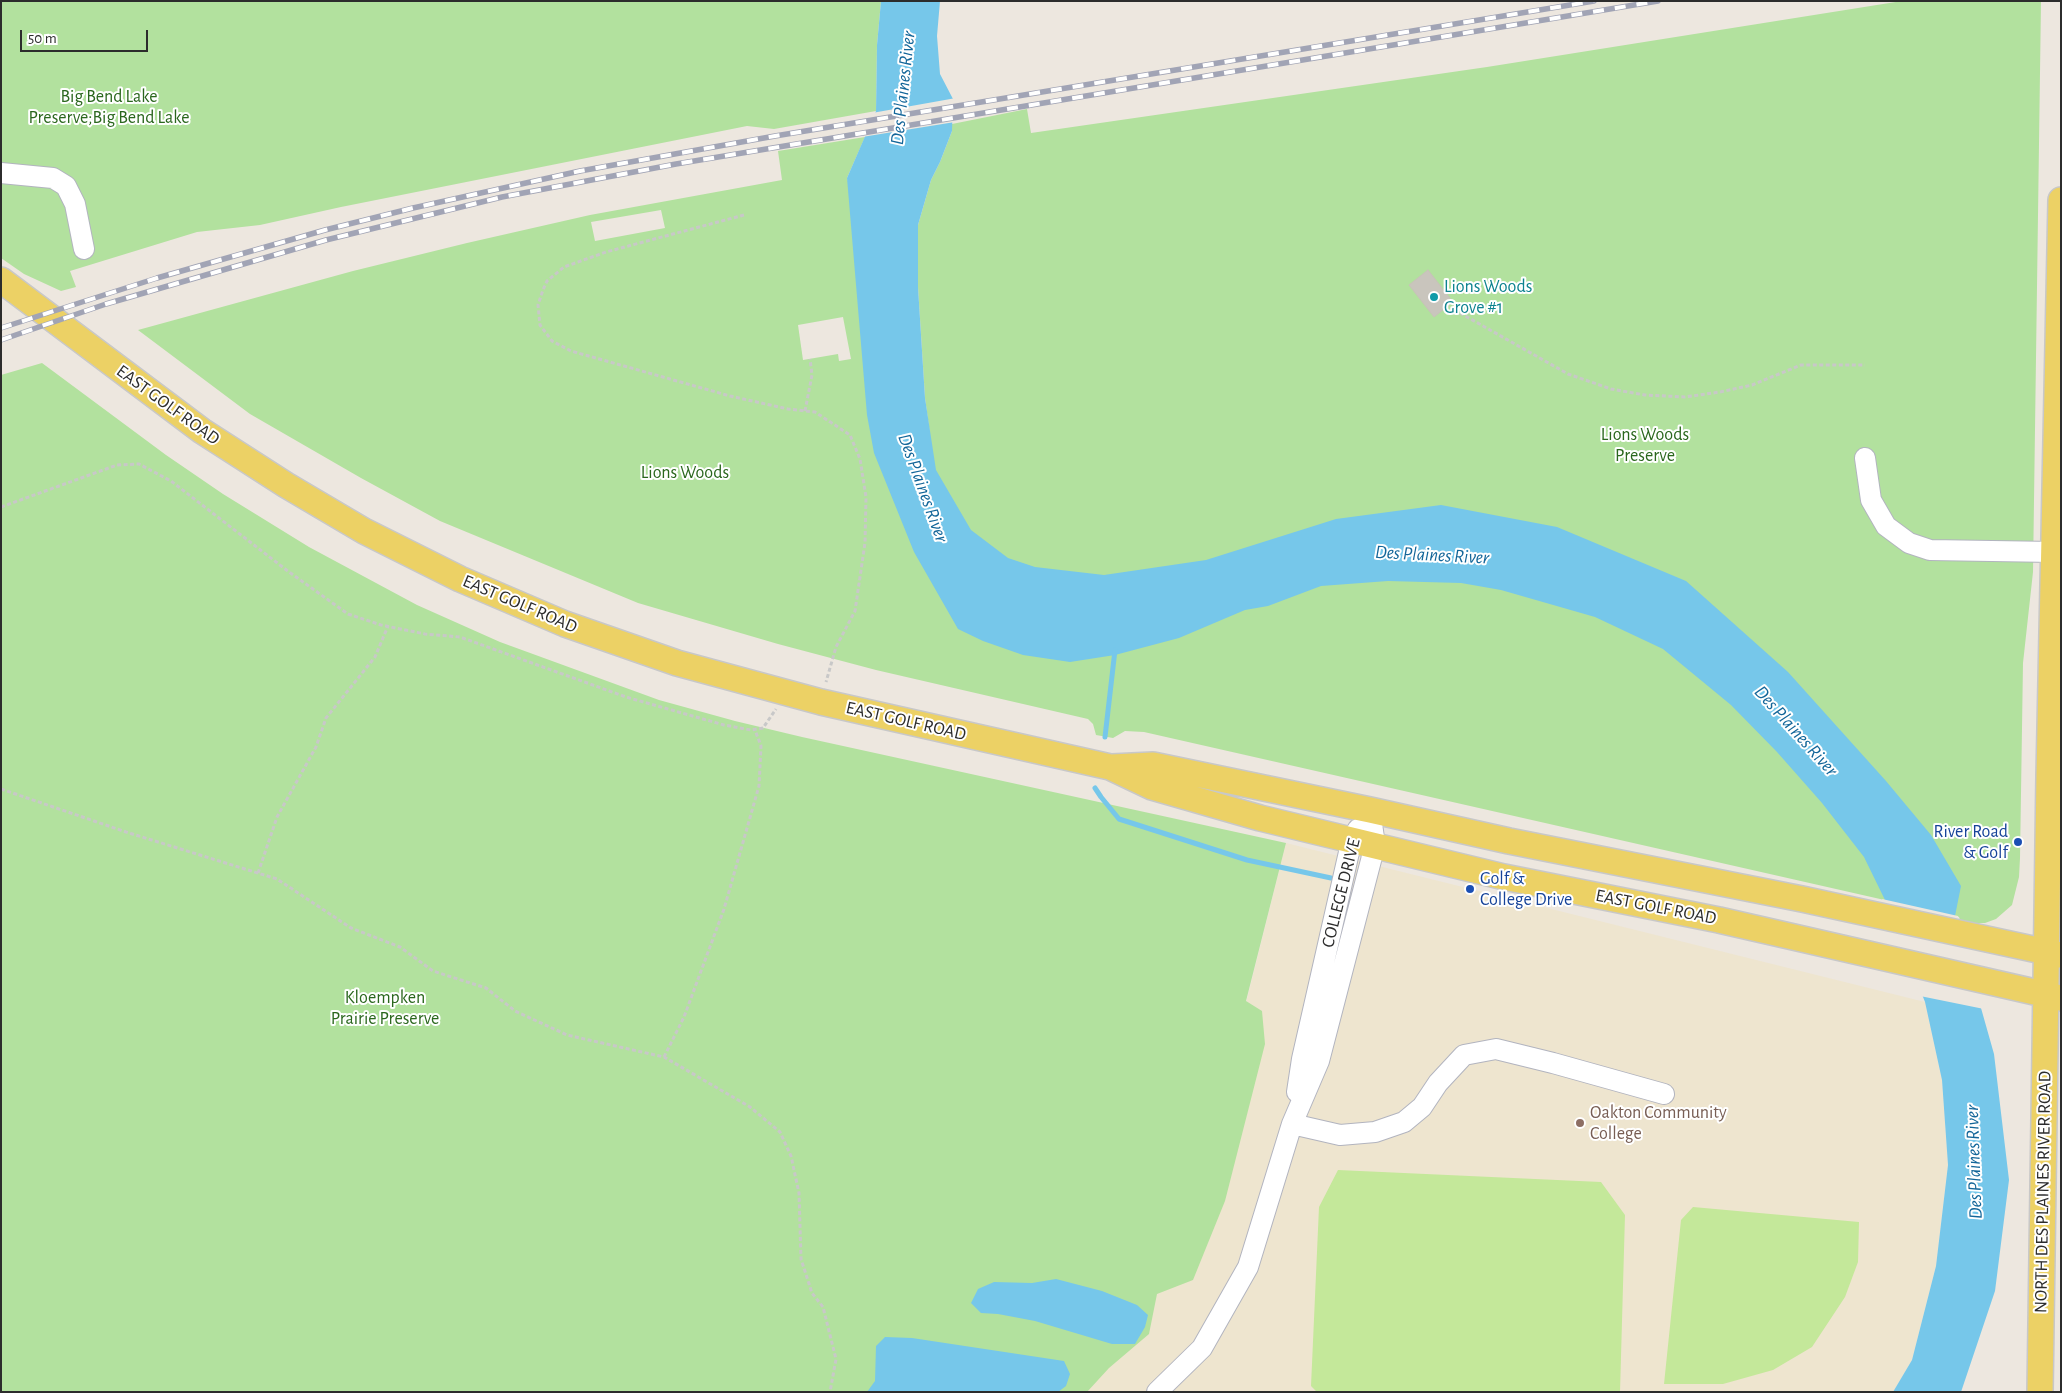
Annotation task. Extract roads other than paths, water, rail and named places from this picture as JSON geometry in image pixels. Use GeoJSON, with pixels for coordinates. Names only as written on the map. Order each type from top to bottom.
{"type":"FeatureCollection","features":[{"type":"Feature","properties":{"kind":"main road","name":"NORTH DES PLAINES RIVER ROAD"},"geometry":{"type":"LineString","coordinates":[[2040,1392],[2054,996],[2057,632],[2054,552],[2058,515],[2061,200]]}},
{"type":"Feature","properties":{"kind":"main road","name":"EAST GOLF ROAD"},"geometry":{"type":"LineString","coordinates":[[1,280],[202,431],[286,485],[364,531],[460,579],[566,624],[678,664],[821,702],[1110,767],[1152,787],[1260,818],[1504,877],[1719,920],[2054,996]]}},
{"type":"Feature","properties":{"kind":"main road","name":"EAST GOLF ROAD"},"geometry":{"type":"LineString","coordinates":[[1110,767],[1153,766],[1370,810],[1509,841],[1802,899],[2054,954]]}},
{"type":"Feature","properties":{"kind":"street"},"geometry":{"type":"LineString","coordinates":[[1,173],[53,178],[66,186],[75,204],[84,248]]}},
{"type":"Feature","properties":{"kind":"street"},"geometry":{"type":"LineString","coordinates":[[1865,458],[1871,500],[1886,526],[1909,543],[1930,550],[2054,552]]}},
{"type":"Feature","properties":{"kind":"street","name":"COLLEGE DRIVE"},"geometry":{"type":"LineString","coordinates":[[1158,1392],[1202,1348],[1248,1267],[1292,1124],[1302,1059],[1363,842],[1370,810]]}},
{"type":"Feature","properties":{"kind":"street"},"geometry":{"type":"LineString","coordinates":[[1292,1124],[1340,1136],[1375,1132],[1404,1122],[1422,1107],[1438,1083],[1464,1055],[1496,1048],[1664,1094]]}},
{"type":"Feature","properties":{"kind":"water","name":"Des Plaines River"},"geometry":{"type":"Polygon","coordinates":[[[881,1],[940,1],[937,36],[940,74],[953,99],[952,131],[931,180],[918,225],[918,287],[925,398],[936,470],[971,530],[1008,558],[1035,567],[1104,575],[1206,560],[1336,519],[1441,505],[1557,527],[1686,581],[1788,672],[1886,781],[1931,835],[1961,886],[1955,916],[1994,1054],[2009,1180],[1995,1291],[1961,1392],[1893,1392],[1912,1360],[1936,1266],[1948,1165],[1942,1080],[1925,1002],[1885,900],[1864,857],[1822,803],[1777,752],[1731,705],[1663,649],[1595,617],[1501,590],[1461,583],[1388,581],[1321,586],[1268,606],[1245,610],[1179,638],[1115,655],[1070,662],[1023,655],[983,641],[958,629],[914,552],[874,453],[867,415],[847,178],[876,111],[877,45],[881,1]]]}},
{"type":"Feature","properties":{"kind":"water"},"geometry":{"type":"Polygon","coordinates":[[[1056,1279],[1102,1291],[1137,1305],[1148,1315],[1145,1327],[1135,1344],[1112,1344],[1035,1321],[998,1314],[981,1313],[971,1303],[978,1289],[994,1282],[1032,1283],[1056,1279]]]}},
{"type":"Feature","properties":{"kind":"water"},"geometry":{"type":"Polygon","coordinates":[[[885,1337],[912,1338],[1064,1361],[1070,1374],[1066,1386],[1058,1392],[867,1392],[875,1381],[876,1346],[885,1337]]]}},
{"type":"Feature","properties":{"kind":"waterway"},"geometry":{"type":"LineString","coordinates":[[1105,737],[1115,650]]}},
{"type":"Feature","properties":{"kind":"waterway"},"geometry":{"type":"LineString","coordinates":[[1095,788],[1119,819],[1247,860],[1331,878]]}},
{"type":"Feature","properties":{"kind":"railway"},"geometry":{"type":"LineString","coordinates":[[1,328],[157,278],[325,230],[413,208],[580,171],[775,136],[1594,1]]}},
{"type":"Feature","properties":{"kind":"railway"},"geometry":{"type":"LineString","coordinates":[[1,340],[106,304],[326,240],[502,197],[676,164],[1658,1]]}},
{"type":"Feature","properties":{"kind":"place","name":"Lions Woods Grove #1"},"geometry":{"type":"Point","coordinates":[1434,297]}},
{"type":"Feature","properties":{"kind":"place","name":"River Road & Golf"},"geometry":{"type":"Point","coordinates":[2018,842]}},
{"type":"Feature","properties":{"kind":"place","name":"Golf & College Drive"},"geometry":{"type":"Point","coordinates":[1470,889]}},
{"type":"Feature","properties":{"kind":"place","name":"Oakton Community College"},"geometry":{"type":"Point","coordinates":[1580,1123]}},
{"type":"Feature","properties":{"kind":"park label","name":"Big Bend Lake Preserve;Big Bend Lake"},"geometry":{"type":"Point","coordinates":[109,107]}},
{"type":"Feature","properties":{"kind":"park label","name":"Lions Woods Preserve"},"geometry":{"type":"Point","coordinates":[1645,445]}},
{"type":"Feature","properties":{"kind":"park label","name":"Lions Woods"},"geometry":{"type":"Point","coordinates":[685,473]}},
{"type":"Feature","properties":{"kind":"park label","name":"Kloempken Prairie Preserve"},"geometry":{"type":"Point","coordinates":[385,1008]}}]}
